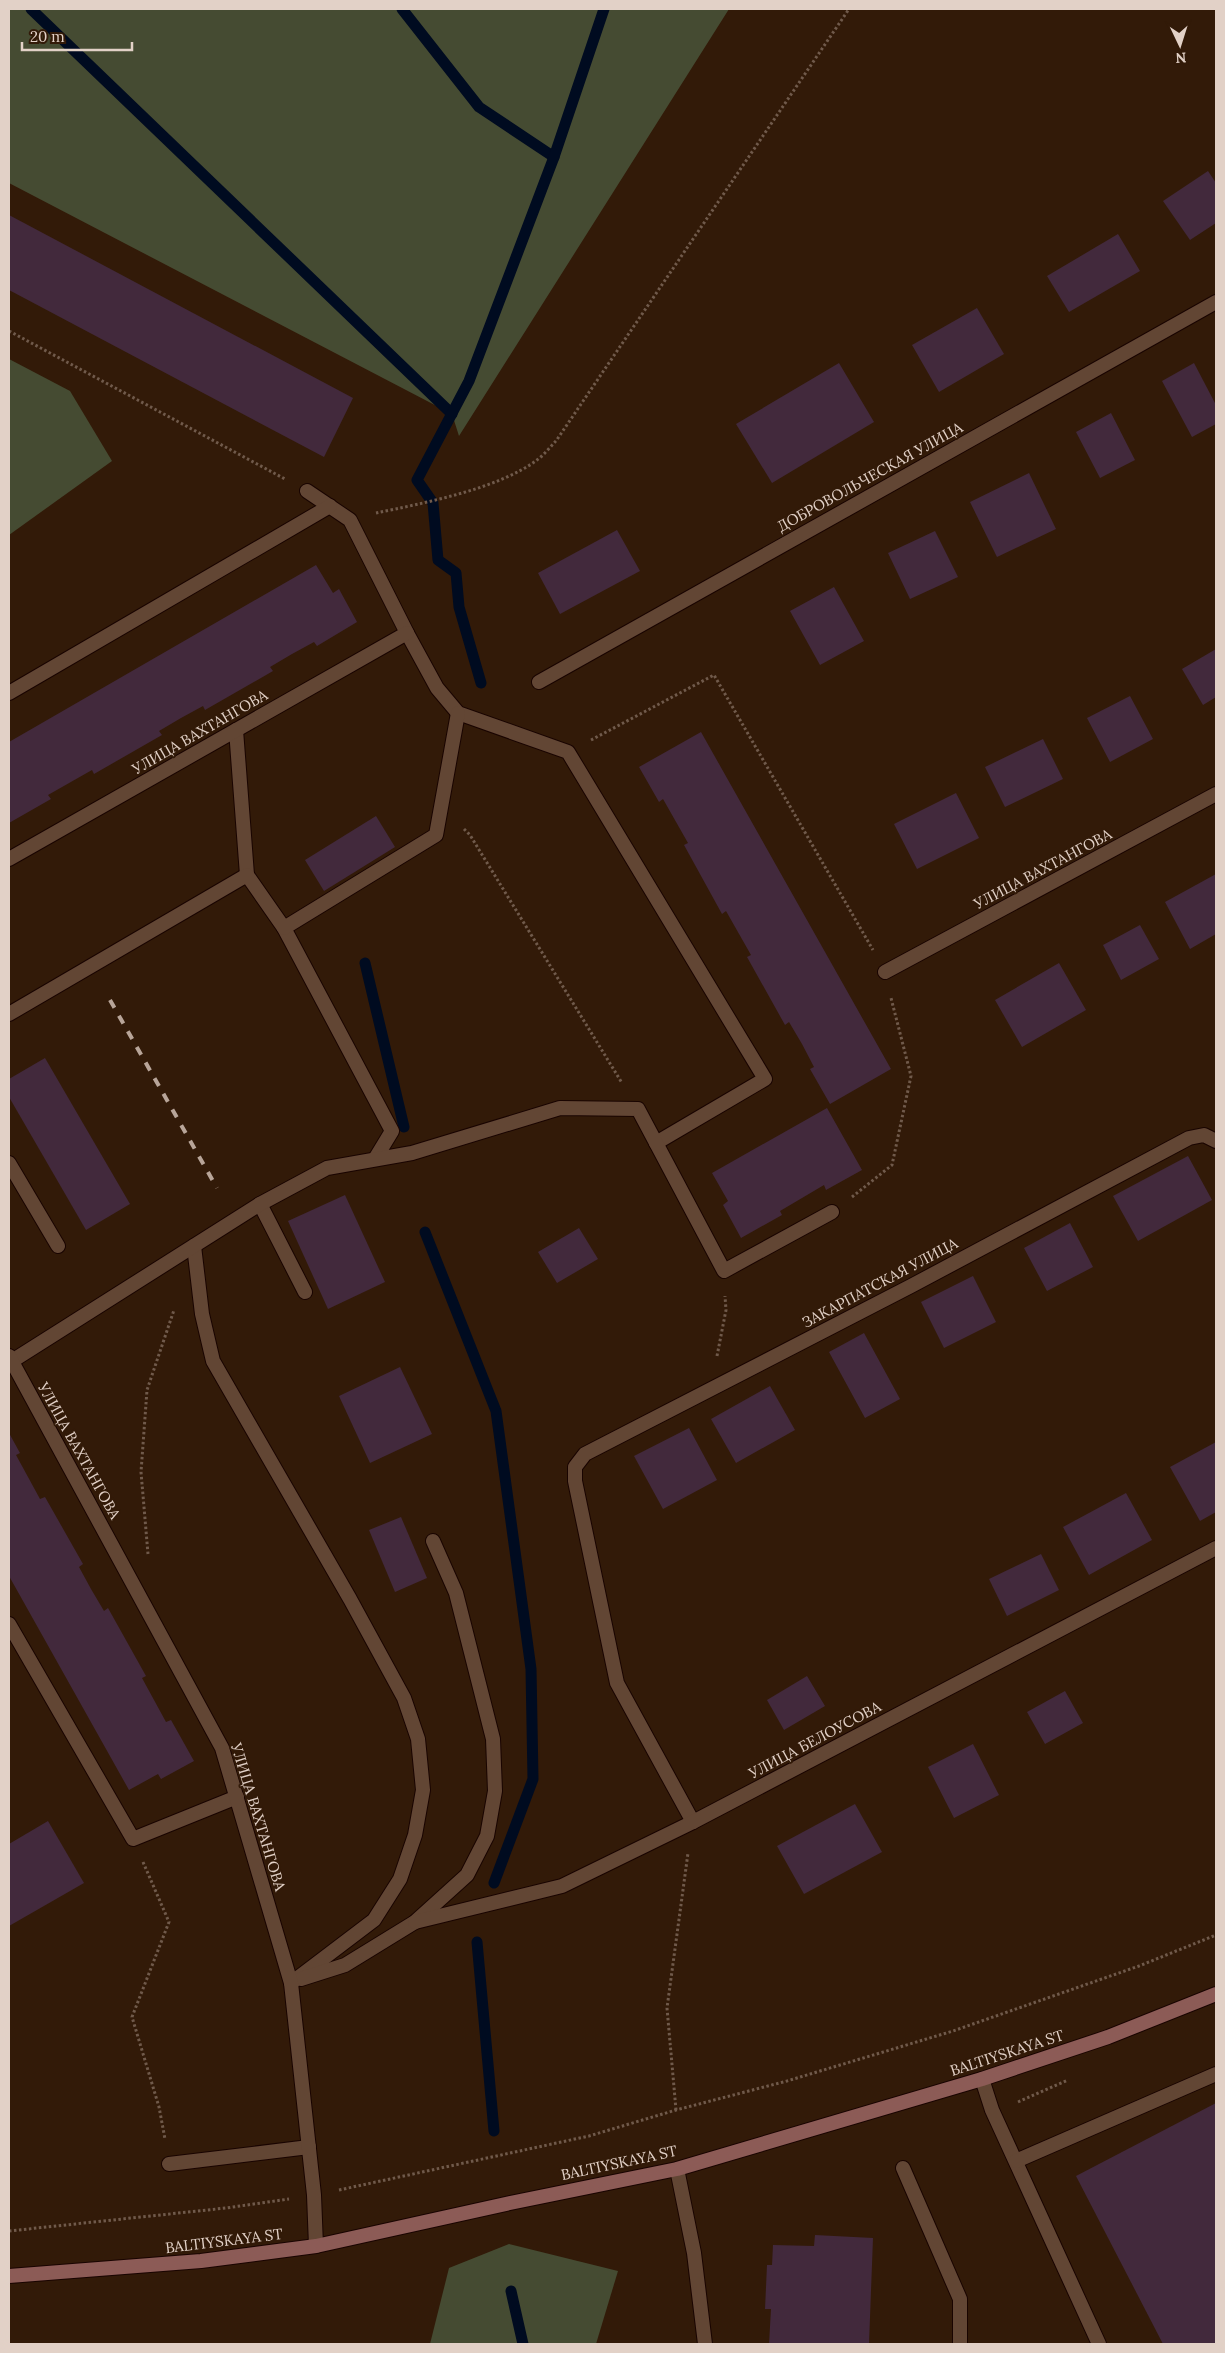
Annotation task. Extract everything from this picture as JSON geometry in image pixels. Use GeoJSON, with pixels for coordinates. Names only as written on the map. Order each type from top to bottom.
{"type":"FeatureCollection","features":[{"type":"Feature","properties":{"kind":"main road","name":"BALTIYSKAYA ST"},"geometry":{"type":"LineString","coordinates":[[9,2276],[201,2261],[316,2246],[510,2202],[677,2169],[982,2079],[1108,2037],[1216,1994]]}},
{"type":"Feature","properties":{"kind":"street","name":"ДОБРОВОЛЬЧЕСКАЯ УЛИЦА"},"geometry":{"type":"LineString","coordinates":[[540,682],[1216,302]]}},
{"type":"Feature","properties":{"kind":"street"},"geometry":{"type":"LineString","coordinates":[[307,492],[350,520],[406,634],[437,688],[458,713],[568,752],[764,1079],[656,1143]]}},
{"type":"Feature","properties":{"kind":"street"},"geometry":{"type":"LineString","coordinates":[[9,693],[330,506]]}},
{"type":"Feature","properties":{"kind":"street","name":"УЛИЦА ВАХТАНГОВА"},"geometry":{"type":"LineString","coordinates":[[9,859],[406,634]]}},
{"type":"Feature","properties":{"kind":"street"},"geometry":{"type":"LineString","coordinates":[[284,928],[436,835],[458,713]]}},
{"type":"Feature","properties":{"kind":"street"},"geometry":{"type":"LineString","coordinates":[[236,730],[247,875],[284,928],[392,1131],[375,1159]]}},
{"type":"Feature","properties":{"kind":"street","name":"УЛИЦА ВАХТАНГОВА"},"geometry":{"type":"LineString","coordinates":[[885,972],[1216,794]]}},
{"type":"Feature","properties":{"kind":"street"},"geometry":{"type":"LineString","coordinates":[[9,1014],[247,875]]}},
{"type":"Feature","properties":{"kind":"street"},"geometry":{"type":"LineString","coordinates":[[10,1358],[260,1204],[327,1168],[412,1153],[560,1108],[638,1109],[724,1271],[832,1212]]}},
{"type":"Feature","properties":{"kind":"street","name":"ЗАКАРПАТСКАЯ УЛИЦА"},"geometry":{"type":"LineString","coordinates":[[692,1822],[617,1684],[575,1481],[575,1467],[585,1454],[911,1286],[1188,1138],[1204,1135],[1216,1141]]}},
{"type":"Feature","properties":{"kind":"street"},"geometry":{"type":"LineString","coordinates":[[9,1163],[58,1246]]}},
{"type":"Feature","properties":{"kind":"street"},"geometry":{"type":"LineString","coordinates":[[260,1204],[305,1292]]}},
{"type":"Feature","properties":{"kind":"street"},"geometry":{"type":"LineString","coordinates":[[194,1246],[202,1314],[213,1361],[350,1599],[404,1698],[418,1739],[423,1790],[415,1835],[400,1879],[374,1920],[291,1983]]}},
{"type":"Feature","properties":{"kind":"street","name":"УЛИЦА ВАХТАНГОВА"},"geometry":{"type":"LineString","coordinates":[[10,1358],[222,1748],[291,1983],[314,2195],[316,2246]]}},
{"type":"Feature","properties":{"kind":"street"},"geometry":{"type":"LineString","coordinates":[[291,1983],[345,1965],[415,1922],[467,1875],[487,1836],[495,1792],[493,1739],[456,1593],[433,1541]]}},
{"type":"Feature","properties":{"kind":"street","name":"УЛИЦА БЕЛОУСОВА"},"geometry":{"type":"LineString","coordinates":[[415,1922],[562,1886],[692,1822],[1216,1548]]}},
{"type":"Feature","properties":{"kind":"street"},"geometry":{"type":"LineString","coordinates":[[9,1624],[133,1839],[237,1797]]}},
{"type":"Feature","properties":{"kind":"street"},"geometry":{"type":"LineString","coordinates":[[1016,2161],[1216,2074]]}},
{"type":"Feature","properties":{"kind":"street"},"geometry":{"type":"LineString","coordinates":[[982,2079],[992,2110],[1099,2344]]}},
{"type":"Feature","properties":{"kind":"street"},"geometry":{"type":"LineString","coordinates":[[169,2164],[309,2147]]}},
{"type":"Feature","properties":{"kind":"street"},"geometry":{"type":"LineString","coordinates":[[903,2168],[960,2299],[960,2344]]}},
{"type":"Feature","properties":{"kind":"street"},"geometry":{"type":"LineString","coordinates":[[677,2169],[694,2253],[705,2344]]}},
{"type":"Feature","properties":{"kind":"path"},"geometry":{"type":"LineString","coordinates":[[350,520],[414,505],[500,479],[537,460],[556,441],[849,9]]}},
{"type":"Feature","properties":{"kind":"path"},"geometry":{"type":"LineString","coordinates":[[9,331],[307,492]]}},
{"type":"Feature","properties":{"kind":"path"},"geometry":{"type":"LineString","coordinates":[[568,752],[714,676],[885,972],[910,1076],[892,1165],[832,1212]]}},
{"type":"Feature","properties":{"kind":"path"},"geometry":{"type":"LineString","coordinates":[[440,809],[470,835],[638,1109]]}},
{"type":"Feature","properties":{"kind":"path"},"geometry":{"type":"LineString","coordinates":[[148,1555],[141,1472],[147,1390],[174,1309]]}},
{"type":"Feature","properties":{"kind":"path"},"geometry":{"type":"LineString","coordinates":[[717,1355],[726,1310]]}},
{"type":"Feature","properties":{"kind":"path"},"geometry":{"type":"LineString","coordinates":[[676,2110],[667,2008],[692,1822]]}},
{"type":"Feature","properties":{"kind":"path"},"geometry":{"type":"LineString","coordinates":[[133,1839],[169,1922],[132,2017],[159,2107],[169,2164]]}},
{"type":"Feature","properties":{"kind":"path"},"geometry":{"type":"LineString","coordinates":[[9,2231],[226,2208],[314,2195],[589,2136],[676,2110],[787,2081],[953,2030],[1139,1966],[1216,1935]]}},
{"type":"Feature","properties":{"kind":"green space"},"geometry":{"type":"Polygon","coordinates":[[[9,9],[729,9],[459,436],[452,414],[9,183],[9,9]]]}},
{"type":"Feature","properties":{"kind":"green space"},"geometry":{"type":"Polygon","coordinates":[[[9,359],[70,391],[112,461],[9,535],[9,359]]]}},
{"type":"Feature","properties":{"kind":"green space"},"geometry":{"type":"Polygon","coordinates":[[[509,2244],[618,2271],[596,2344],[430,2344],[449,2268],[509,2244]]]}},
{"type":"Feature","properties":{"kind":"building"},"geometry":{"type":"Polygon","coordinates":[[[1208,171],[1216,183],[1216,223],[1190,240],[1163,201],[1208,171]]]}},
{"type":"Feature","properties":{"kind":"building"},"geometry":{"type":"Polygon","coordinates":[[[9,215],[353,398],[324,457],[9,290],[9,215]]]}},
{"type":"Feature","properties":{"kind":"building"},"geometry":{"type":"Polygon","coordinates":[[[1118,234],[1140,271],[1069,312],[1047,276],[1118,234]]]}},
{"type":"Feature","properties":{"kind":"building"},"geometry":{"type":"Polygon","coordinates":[[[977,308],[1004,354],[939,392],[912,345],[977,308]]]}},
{"type":"Feature","properties":{"kind":"building"},"geometry":{"type":"Polygon","coordinates":[[[839,363],[874,422],[772,483],[736,424],[839,363]]]}},
{"type":"Feature","properties":{"kind":"building"},"geometry":{"type":"Polygon","coordinates":[[[1194,363],[1216,405],[1216,424],[1192,437],[1162,381],[1194,363]]]}},
{"type":"Feature","properties":{"kind":"building"},"geometry":{"type":"Polygon","coordinates":[[[1111,413],[1135,460],[1100,478],[1076,432],[1111,413]]]}},
{"type":"Feature","properties":{"kind":"building"},"geometry":{"type":"Polygon","coordinates":[[[1029,473],[1056,529],[997,557],[970,502],[1029,473]]]}},
{"type":"Feature","properties":{"kind":"building"},"geometry":{"type":"Polygon","coordinates":[[[617,530],[640,571],[560,614],[538,573],[617,530]]]}},
{"type":"Feature","properties":{"kind":"building"},"geometry":{"type":"Polygon","coordinates":[[[935,531],[958,577],[910,599],[888,553],[935,531]]]}},
{"type":"Feature","properties":{"kind":"building"},"geometry":{"type":"Polygon","coordinates":[[[316,565],[333,593],[339,589],[357,622],[317,646],[314,642],[292,654],[270,667],[273,671],[205,710],[203,706],[181,718],[159,731],[162,735],[94,774],[92,770],[48,795],[51,799],[9,823],[9,742],[316,565]]]}},
{"type":"Feature","properties":{"kind":"building"},"geometry":{"type":"Polygon","coordinates":[[[834,587],[864,641],[820,665],[790,611],[834,587]]]}},
{"type":"Feature","properties":{"kind":"building"},"geometry":{"type":"Polygon","coordinates":[[[1216,649],[1216,697],[1203,705],[1182,669],[1216,649]]]}},
{"type":"Feature","properties":{"kind":"building"},"geometry":{"type":"Polygon","coordinates":[[[1130,696],[1153,739],[1110,762],[1087,718],[1130,696]]]}},
{"type":"Feature","properties":{"kind":"building"},"geometry":{"type":"Polygon","coordinates":[[[701,732],[891,1069],[830,1104],[810,1069],[814,1067],[802,1044],[789,1022],[785,1025],[747,957],[751,955],[726,911],[722,914],[684,845],[688,843],[663,799],[659,802],[639,767],[701,732]]]}},
{"type":"Feature","properties":{"kind":"building"},"geometry":{"type":"Polygon","coordinates":[[[1043,739],[1063,779],[1005,807],[985,767],[1043,739]]]}},
{"type":"Feature","properties":{"kind":"building"},"geometry":{"type":"Polygon","coordinates":[[[956,793],[979,838],[917,869],[894,824],[956,793]]]}},
{"type":"Feature","properties":{"kind":"building"},"geometry":{"type":"Polygon","coordinates":[[[376,816],[395,847],[324,891],[305,860],[376,816]]]}},
{"type":"Feature","properties":{"kind":"building"},"geometry":{"type":"Polygon","coordinates":[[[1216,874],[1216,934],[1190,949],[1165,902],[1216,874]]]}},
{"type":"Feature","properties":{"kind":"building"},"geometry":{"type":"Polygon","coordinates":[[[1140,925],[1159,959],[1121,980],[1103,945],[1140,925]]]}},
{"type":"Feature","properties":{"kind":"building"},"geometry":{"type":"Polygon","coordinates":[[[1059,963],[1086,1010],[1022,1047],[995,1000],[1059,963]]]}},
{"type":"Feature","properties":{"kind":"building"},"geometry":{"type":"Polygon","coordinates":[[[45,1058],[130,1204],[86,1230],[9,1097],[9,1079],[45,1058]]]}},
{"type":"Feature","properties":{"kind":"building"},"geometry":{"type":"Polygon","coordinates":[[[827,1108],[862,1170],[826,1190],[824,1185],[780,1211],[782,1215],[741,1238],[723,1205],[728,1201],[712,1173],[827,1108]]]}},
{"type":"Feature","properties":{"kind":"building"},"geometry":{"type":"Polygon","coordinates":[[[1188,1156],[1212,1200],[1138,1241],[1113,1196],[1188,1156]]]}},
{"type":"Feature","properties":{"kind":"building"},"geometry":{"type":"Polygon","coordinates":[[[345,1195],[385,1282],[328,1309],[288,1221],[345,1195]]]}},
{"type":"Feature","properties":{"kind":"building"},"geometry":{"type":"Polygon","coordinates":[[[1070,1223],[1093,1267],[1047,1291],[1024,1248],[1070,1223]]]}},
{"type":"Feature","properties":{"kind":"building"},"geometry":{"type":"Polygon","coordinates":[[[579,1228],[598,1259],[557,1283],[538,1252],[579,1228]]]}},
{"type":"Feature","properties":{"kind":"building"},"geometry":{"type":"Polygon","coordinates":[[[973,1276],[996,1322],[944,1348],[921,1302],[973,1276]]]}},
{"type":"Feature","properties":{"kind":"building"},"geometry":{"type":"Polygon","coordinates":[[[864,1333],[900,1399],[865,1418],[829,1352],[864,1333]]]}},
{"type":"Feature","properties":{"kind":"building"},"geometry":{"type":"Polygon","coordinates":[[[400,1367],[432,1434],[370,1463],[339,1396],[400,1367]]]}},
{"type":"Feature","properties":{"kind":"building"},"geometry":{"type":"Polygon","coordinates":[[[770,1386],[795,1430],[736,1463],[711,1419],[770,1386]]]}},
{"type":"Feature","properties":{"kind":"building"},"geometry":{"type":"Polygon","coordinates":[[[689,1428],[717,1480],[663,1509],[634,1456],[689,1428]]]}},
{"type":"Feature","properties":{"kind":"building"},"geometry":{"type":"Polygon","coordinates":[[[9,1433],[20,1453],[16,1455],[40,1499],[45,1497],[83,1564],[79,1567],[91,1589],[104,1611],[108,1608],[146,1676],[142,1678],[166,1722],[171,1720],[194,1761],[161,1779],[158,1774],[129,1790],[9,1576],[9,1433]]]}},
{"type":"Feature","properties":{"kind":"building"},"geometry":{"type":"Polygon","coordinates":[[[1216,1442],[1216,1512],[1200,1521],[1170,1467],[1216,1442]]]}},
{"type":"Feature","properties":{"kind":"building"},"geometry":{"type":"Polygon","coordinates":[[[1126,1493],[1152,1540],[1089,1575],[1063,1527],[1126,1493]]]}},
{"type":"Feature","properties":{"kind":"building"},"geometry":{"type":"Polygon","coordinates":[[[401,1517],[427,1578],[395,1592],[369,1530],[401,1517]]]}},
{"type":"Feature","properties":{"kind":"building"},"geometry":{"type":"Polygon","coordinates":[[[1041,1554],[1059,1590],[1007,1616],[989,1579],[1041,1554]]]}},
{"type":"Feature","properties":{"kind":"building"},"geometry":{"type":"Polygon","coordinates":[[[807,1676],[825,1706],[784,1730],[767,1700],[807,1676]]]}},
{"type":"Feature","properties":{"kind":"building"},"geometry":{"type":"Polygon","coordinates":[[[1065,1691],[1083,1723],[1045,1744],[1027,1712],[1065,1691]]]}},
{"type":"Feature","properties":{"kind":"building"},"geometry":{"type":"Polygon","coordinates":[[[973,1744],[999,1795],[954,1818],[928,1767],[973,1744]]]}},
{"type":"Feature","properties":{"kind":"building"},"geometry":{"type":"Polygon","coordinates":[[[855,1804],[882,1852],[804,1894],[777,1846],[855,1804]]]}},
{"type":"Feature","properties":{"kind":"building"},"geometry":{"type":"Polygon","coordinates":[[[48,1821],[84,1883],[9,1926],[9,1844],[48,1821]]]}},
{"type":"Feature","properties":{"kind":"building"},"geometry":{"type":"Polygon","coordinates":[[[1216,2103],[1216,2344],[1163,2344],[1076,2176],[1216,2103]]]}},
{"type":"Feature","properties":{"kind":"building"},"geometry":{"type":"Polygon","coordinates":[[[815,2235],[873,2238],[869,2344],[769,2344],[771,2309],[765,2309],[767,2265],[772,2265],[773,2245],[814,2246],[815,2235]]]}},
{"type":"Feature","properties":{"kind":"waterway"},"geometry":{"type":"LineString","coordinates":[[31,9],[452,414]]}},
{"type":"Feature","properties":{"kind":"waterway"},"geometry":{"type":"LineString","coordinates":[[402,9],[479,107],[554,157]]}},
{"type":"Feature","properties":{"kind":"waterway"},"geometry":{"type":"LineString","coordinates":[[481,683],[459,607],[456,573],[438,560],[433,503],[417,480],[469,381],[554,157],[604,9]]}},
{"type":"Feature","properties":{"kind":"waterway"},"geometry":{"type":"LineString","coordinates":[[365,963],[404,1127]]}},
{"type":"Feature","properties":{"kind":"waterway"},"geometry":{"type":"LineString","coordinates":[[425,1232],[496,1411],[531,1669],[533,1779],[494,1883]]}},
{"type":"Feature","properties":{"kind":"waterway"},"geometry":{"type":"LineString","coordinates":[[477,1942],[494,2131]]}},
{"type":"Feature","properties":{"kind":"waterway"},"geometry":{"type":"LineString","coordinates":[[511,2291],[523,2344]]}},
{"type":"Feature","properties":{"kind":"railway"},"geometry":{"type":"LineString","coordinates":[[110,1000],[217,1188]]}}]}
